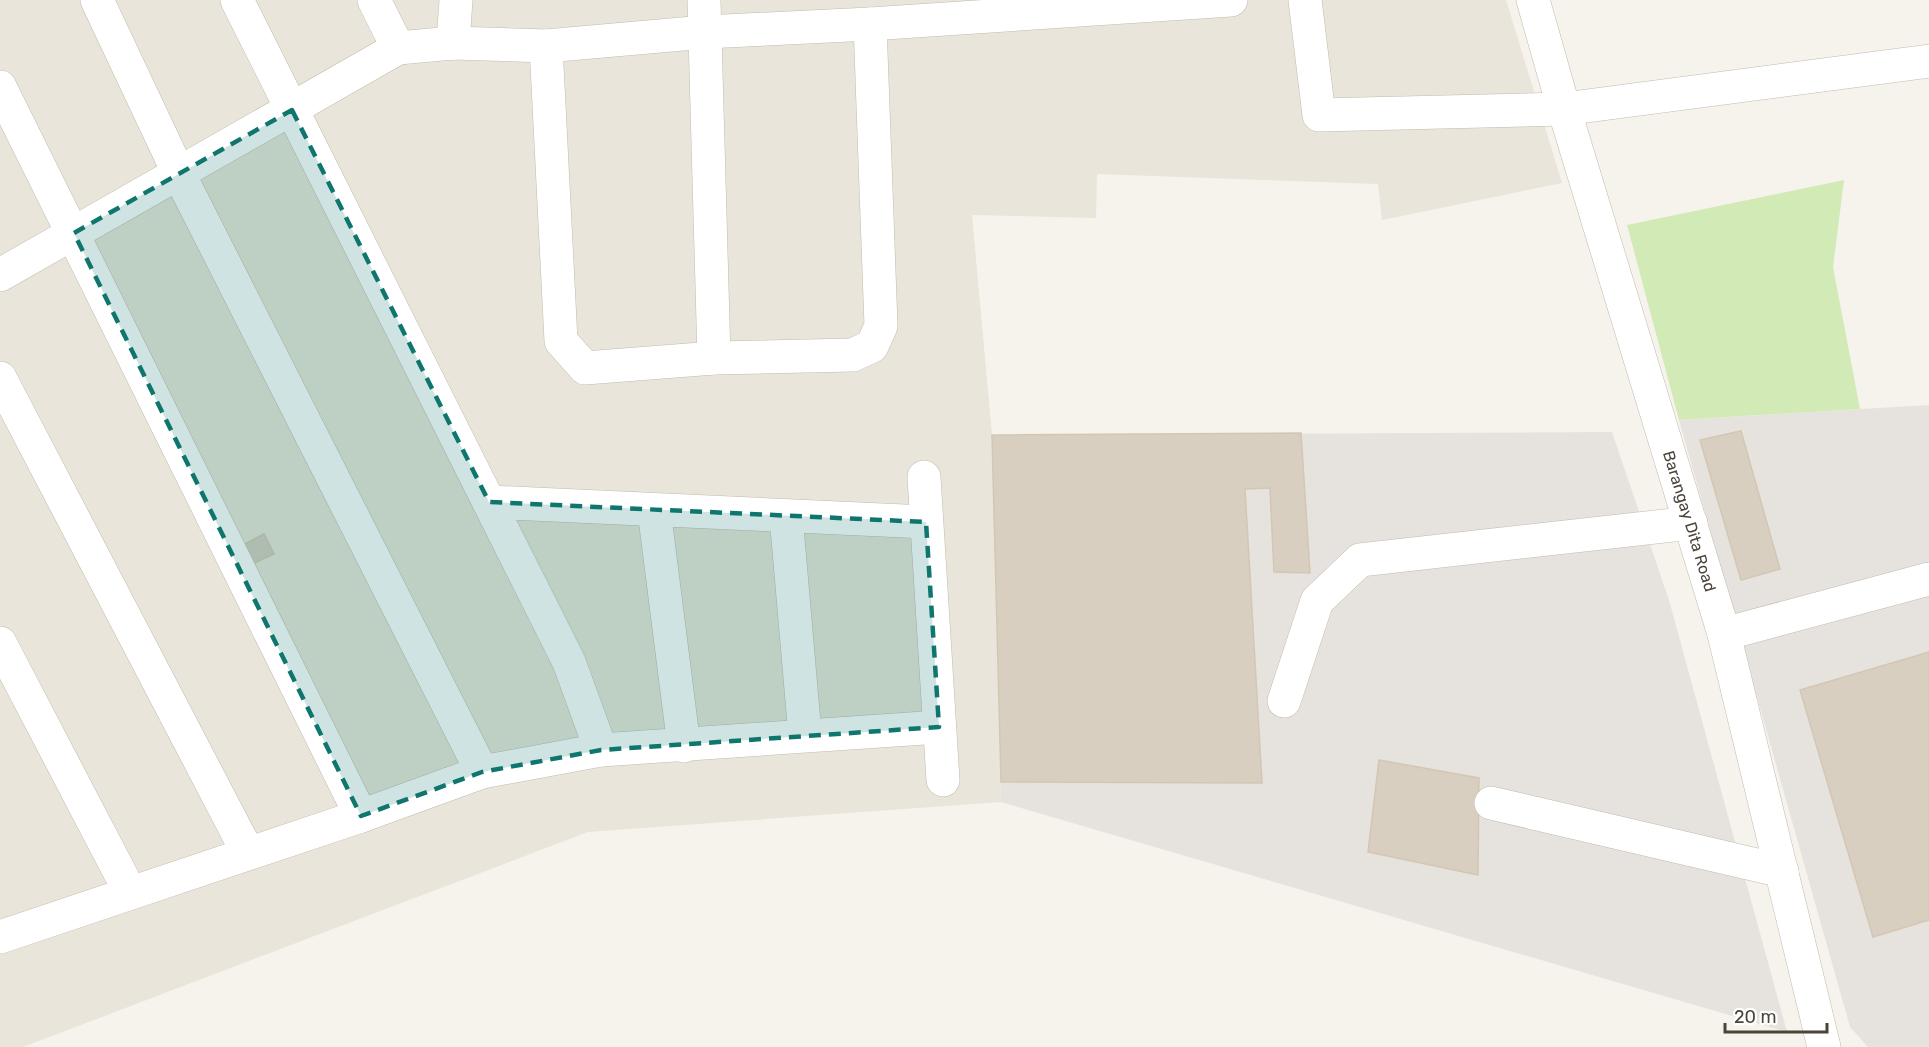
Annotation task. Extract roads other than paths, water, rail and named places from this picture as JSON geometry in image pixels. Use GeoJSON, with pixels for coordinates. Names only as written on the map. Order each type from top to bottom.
{"type":"FeatureCollection","features":[{"type":"Feature","properties":{"kind":"street"},"geometry":{"type":"LineString","coordinates":[[97,0],[179,174],[482,772]]}},
{"type":"Feature","properties":{"kind":"street"},"geometry":{"type":"LineString","coordinates":[[237,0],[569,662],[601,750]]}},
{"type":"Feature","properties":{"kind":"street"},"geometry":{"type":"LineString","coordinates":[[374,0],[398,48]]}},
{"type":"Feature","properties":{"kind":"street"},"geometry":{"type":"LineString","coordinates":[[453,43],[456,0]]}},
{"type":"Feature","properties":{"kind":"street"},"geometry":{"type":"LineString","coordinates":[[704,0],[714,358]]}},
{"type":"Feature","properties":{"kind":"street"},"geometry":{"type":"LineString","coordinates":[[0,275],[398,48],[453,43],[546,46],[705,32],[870,24],[1231,0]]}},
{"type":"Feature","properties":{"kind":"street"},"geometry":{"type":"LineString","coordinates":[[1305,0],[1319,115],[1564,109],[1929,61]]}},
{"type":"Feature","properties":{"kind":"street","name":"Barangay Dita Road"},"geometry":{"type":"LineString","coordinates":[[1533,0],[1564,109],[1725,634],[1824,1047]]}},
{"type":"Feature","properties":{"kind":"street"},"geometry":{"type":"LineString","coordinates":[[546,46],[561,341],[585,368],[714,358],[853,355],[872,346],[881,326],[870,24]]}},
{"type":"Feature","properties":{"kind":"street"},"geometry":{"type":"LineString","coordinates":[[0,87],[361,816]]}},
{"type":"Feature","properties":{"kind":"street"},"geometry":{"type":"LineString","coordinates":[[0,378],[248,853]]}},
{"type":"Feature","properties":{"kind":"street"},"geometry":{"type":"LineString","coordinates":[[924,477],[943,780]]}},
{"type":"Feature","properties":{"kind":"street"},"geometry":{"type":"LineString","coordinates":[[489,502],[926,522]]}},
{"type":"Feature","properties":{"kind":"street"},"geometry":{"type":"LineString","coordinates":[[654,510],[684,746]]}},
{"type":"Feature","properties":{"kind":"street"},"geometry":{"type":"LineString","coordinates":[[786,516],[805,735]]}},
{"type":"Feature","properties":{"kind":"street"},"geometry":{"type":"LineString","coordinates":[[1284,701],[1317,601],[1360,560],[1690,523]]}},
{"type":"Feature","properties":{"kind":"street"},"geometry":{"type":"LineString","coordinates":[[1725,634],[1929,579]]}},
{"type":"Feature","properties":{"kind":"street"},"geometry":{"type":"LineString","coordinates":[[0,643],[130,892]]}},
{"type":"Feature","properties":{"kind":"street"},"geometry":{"type":"LineString","coordinates":[[4,925],[130,892],[361,816],[482,772],[601,750],[939,727]]}},
{"type":"Feature","properties":{"kind":"street"},"geometry":{"type":"LineString","coordinates":[[1491,803],[1782,871]]}}]}
